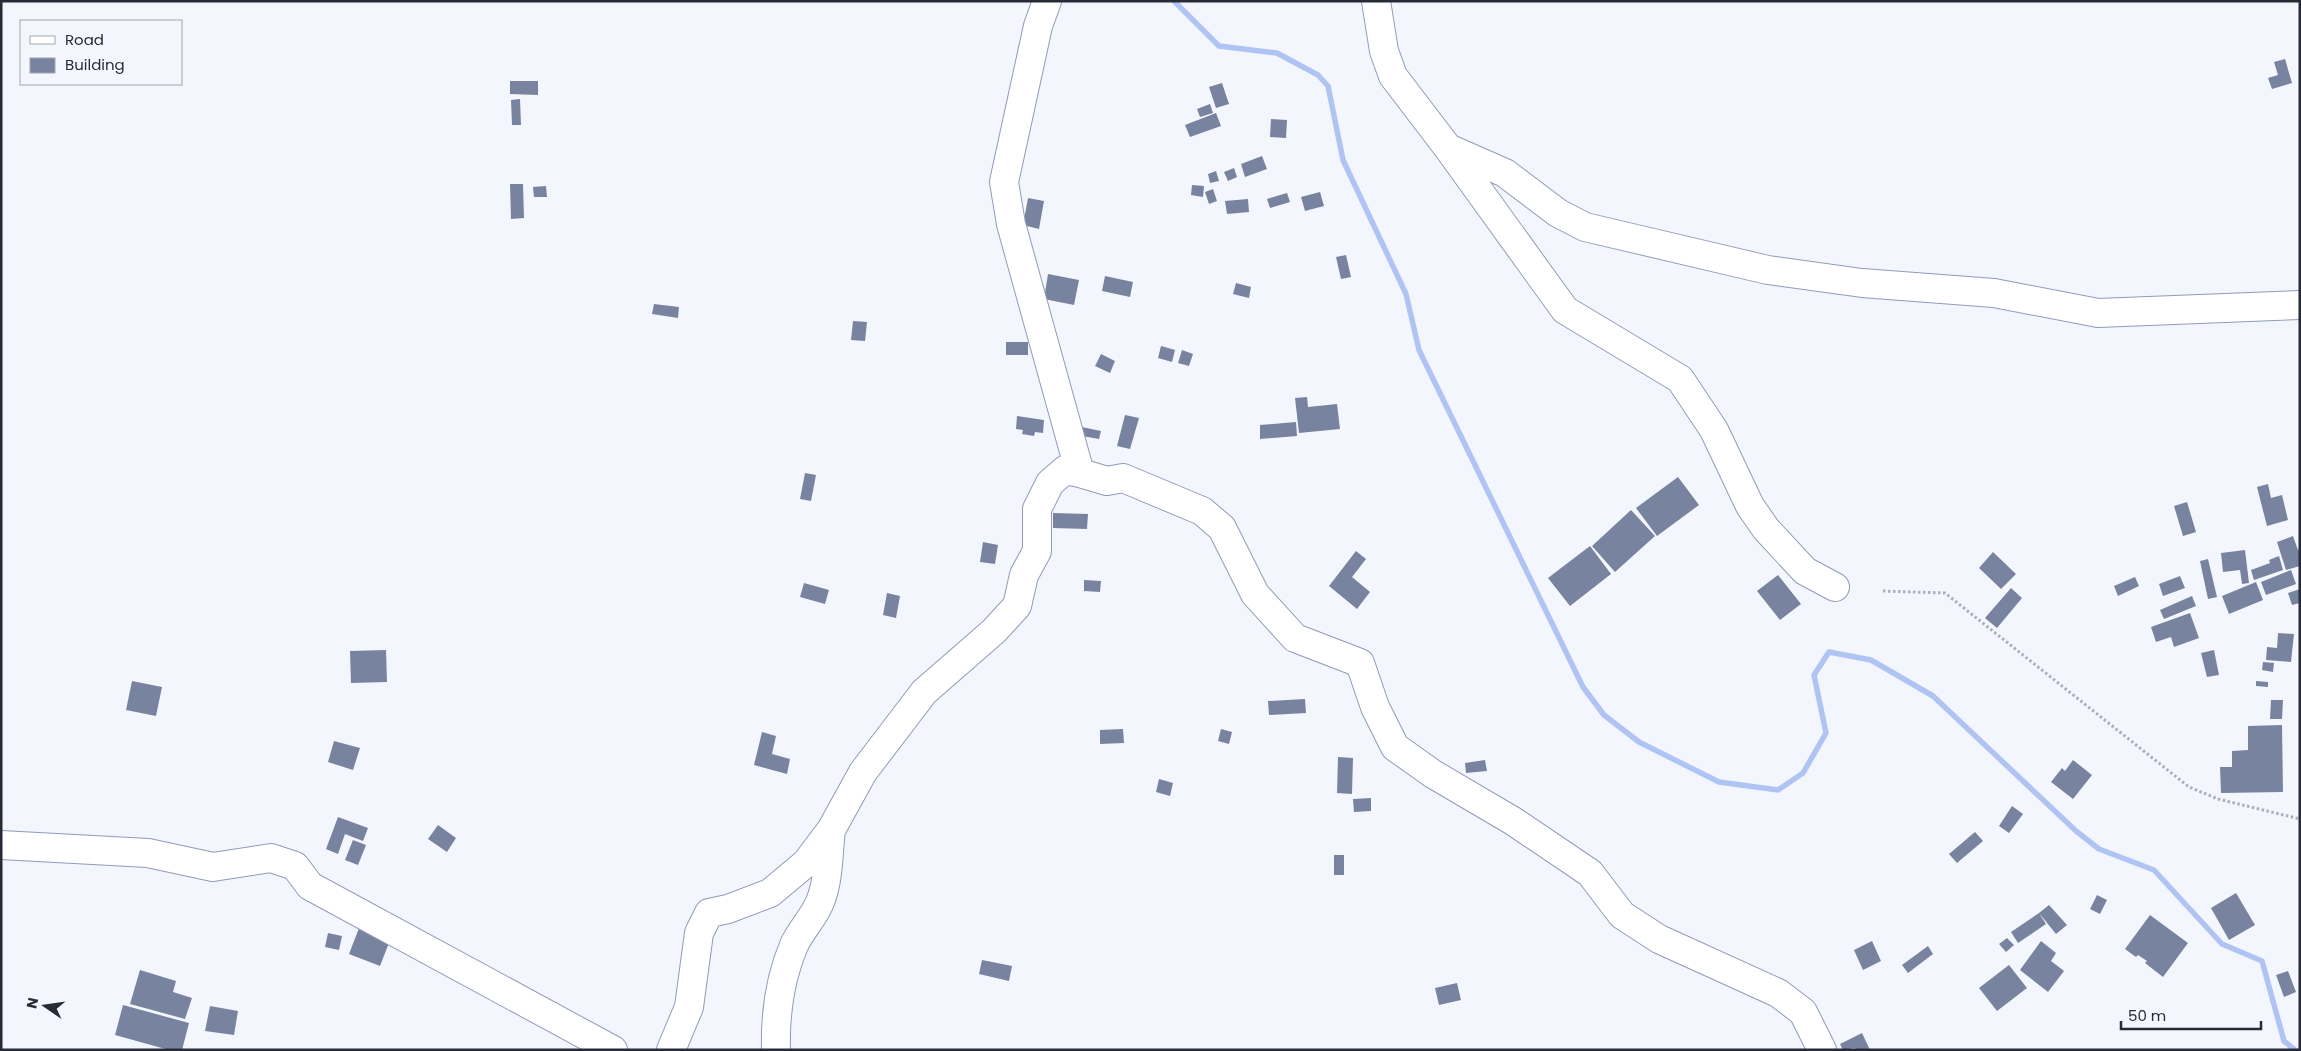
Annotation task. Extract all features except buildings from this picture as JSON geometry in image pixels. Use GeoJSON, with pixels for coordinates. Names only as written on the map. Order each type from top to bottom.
{"type":"FeatureCollection","features":[{"type":"Feature","properties":{"kind":"street"},"geometry":{"type":"LineString","coordinates":[[1047,1],[1038,26],[1004,182],[1011,224],[1080,473]]}},
{"type":"Feature","properties":{"kind":"street"},"geometry":{"type":"LineString","coordinates":[[1376,1],[1384,51],[1393,76],[1448,148],[1565,310],[1680,379],[1714,430],[1750,506],[1761,521],[1805,571],[1835,587]]}},
{"type":"Feature","properties":{"kind":"street"},"geometry":{"type":"LineString","coordinates":[[1448,148],[1505,173],[1558,213],[1585,227],[1768,270],[1862,283],[1994,292],[2098,314],[2300,305]]}},
{"type":"Feature","properties":{"kind":"street"},"geometry":{"type":"LineString","coordinates":[[671,1050],[690,1006],[699,933],[708,913],[728,909],[770,893],[806,863],[831,830],[864,772],[924,692],[958,660],[994,631],[1017,606],[1024,575],[1037,551],[1037,509],[1050,483],[1065,470],[1107,481],[1122,478],[1202,512],[1222,528],[1255,594],[1295,638],[1360,663],[1375,707],[1395,747],[1433,774],[1512,821],[1590,873],[1622,915],[1629,920],[1659,938],[1778,993],[1803,1012],[1822,1050]]}},
{"type":"Feature","properties":{"kind":"street"},"geometry":{"type":"LineString","coordinates":[[776,1050],[775,1021],[781,986],[794,944],[820,903],[827,873],[831,830]]}},
{"type":"Feature","properties":{"kind":"street"},"geometry":{"type":"LineString","coordinates":[[1,845],[148,853],[214,867],[271,858],[295,866],[310,886],[613,1050]]}},
{"type":"Feature","properties":{"kind":"path"},"geometry":{"type":"LineString","coordinates":[[1883,591],[1944,593],[2189,787],[2218,799],[2300,819]]}},
{"type":"Feature","properties":{"kind":"waterway"},"geometry":{"type":"LineString","coordinates":[[1174,1],[1219,46],[1277,53],[1318,75],[1328,86],[1343,160],[1406,294],[1419,350],[1583,687],[1604,715],[1639,742],[1719,782],[1778,790],[1803,773],[1826,733],[1814,675],[1829,652],[1871,660],[1933,696],[2076,831],[2099,849],[2154,870],[2222,944],[2262,961],[2284,1041],[2295,1050]]}}]}
